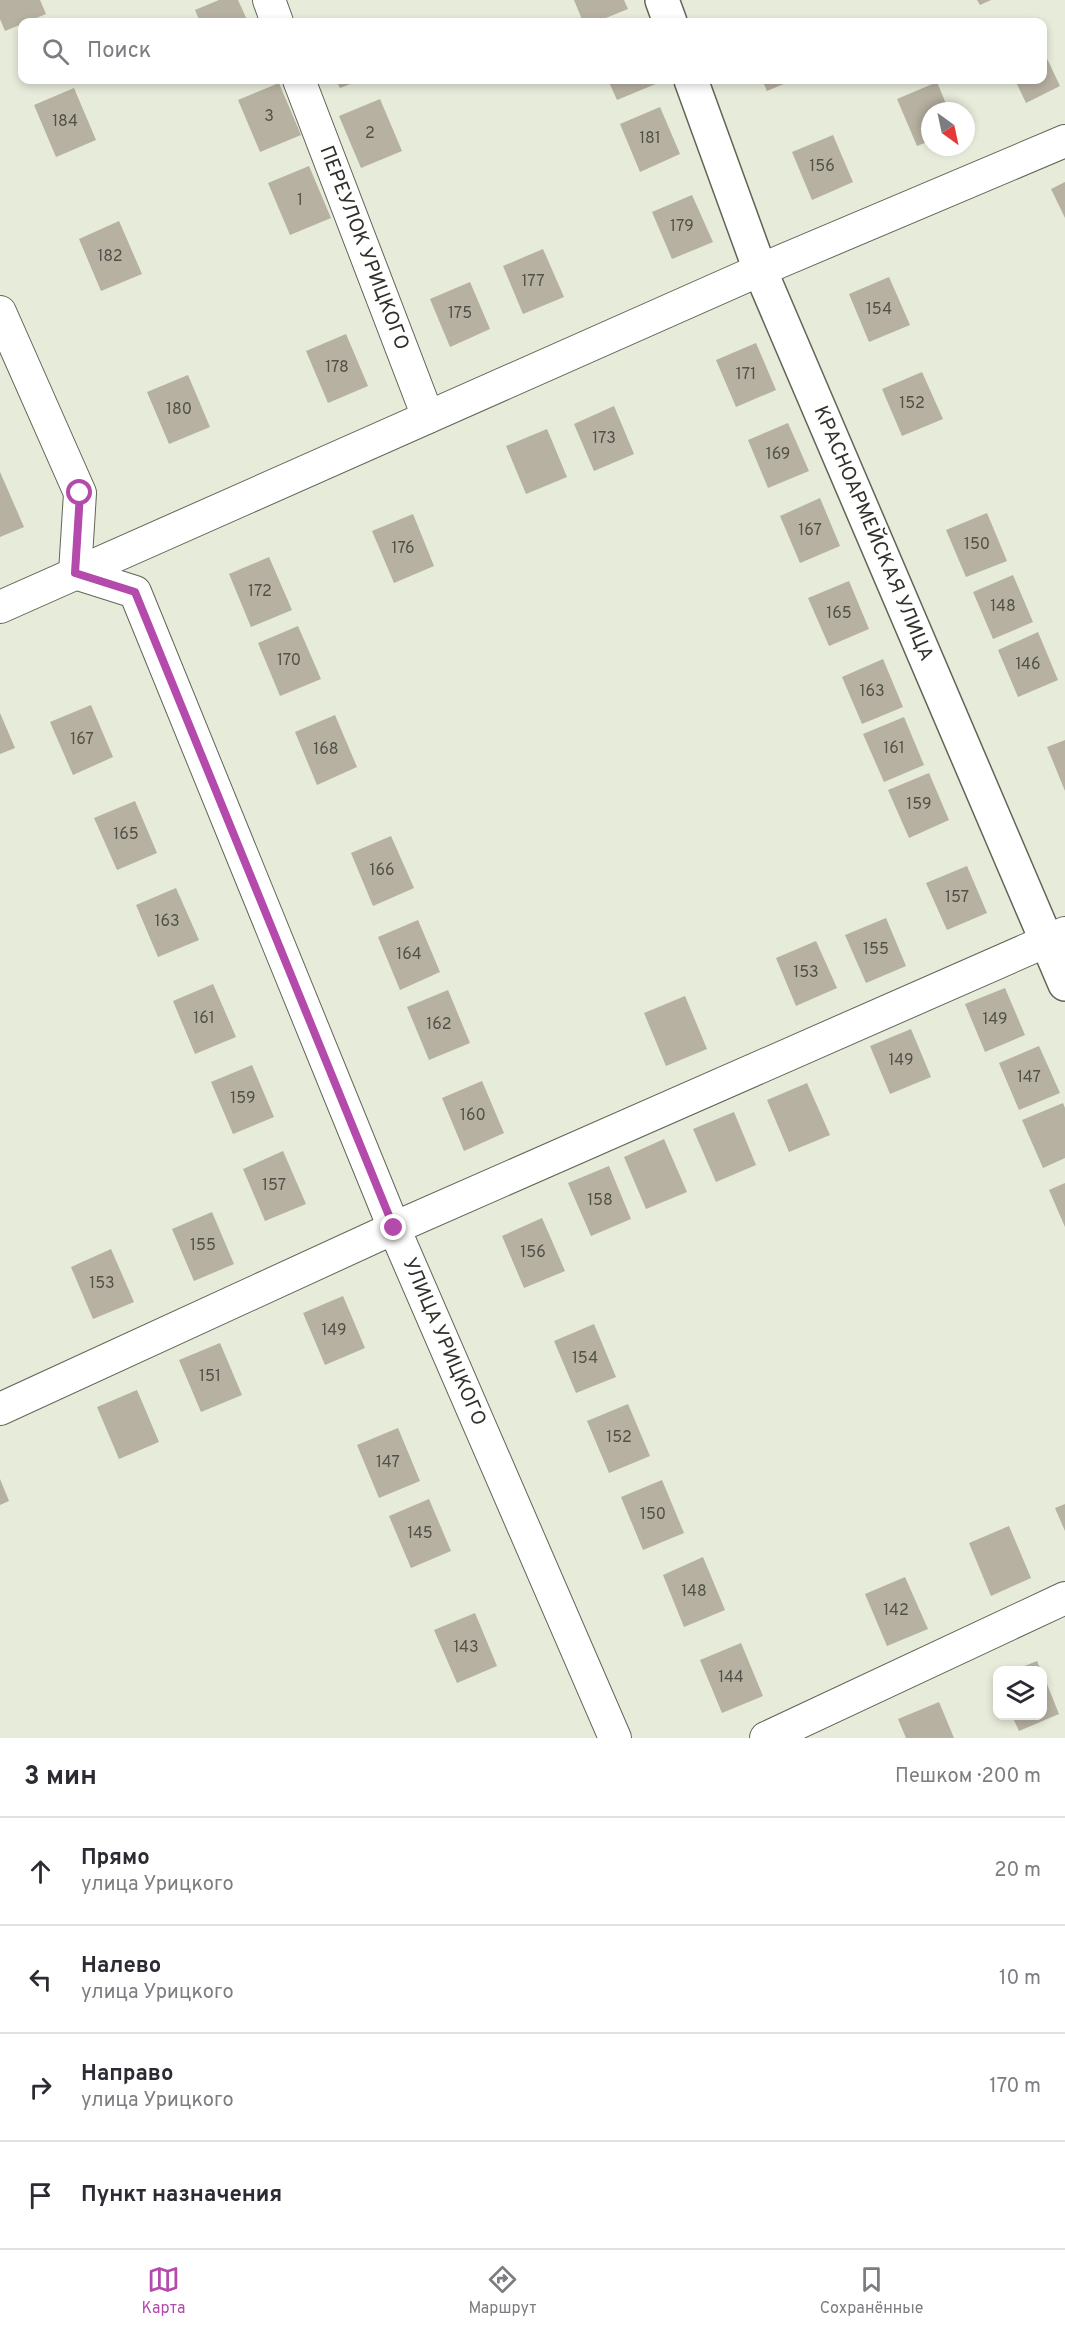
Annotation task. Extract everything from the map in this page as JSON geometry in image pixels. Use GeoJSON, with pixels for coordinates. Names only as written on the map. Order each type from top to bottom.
{"type":"FeatureCollection","features":[{"type":"Feature","properties":{"kind":"street"},"geometry":{"type":"LineString","coordinates":[[269,0],[276,18]]}},
{"type":"Feature","properties":{"kind":"street"},"geometry":{"type":"LineString","coordinates":[[662,0],[669,18]]}},
{"type":"Feature","properties":{"kind":"street","name":"ПЕРЕУЛОК УРИЦКОГО"},"geometry":{"type":"LineString","coordinates":[[301,84],[428,417]]}},
{"type":"Feature","properties":{"kind":"street","name":"КРАСНОАРМЕЙСКАЯ УЛИЦА"},"geometry":{"type":"LineString","coordinates":[[692,84],[760,270],[1056,937],[1065,984]]}},
{"type":"Feature","properties":{"kind":"street"},"geometry":{"type":"LineString","coordinates":[[0,607],[760,270],[1065,141]]}},
{"type":"Feature","properties":{"kind":"street"},"geometry":{"type":"LineString","coordinates":[[0,312],[80,493],[75,573]]}},
{"type":"Feature","properties":{"kind":"street","name":"УЛИЦА УРИЦКОГО"},"geometry":{"type":"LineString","coordinates":[[75,573],[135,592],[394,1228],[615,1738]]}},
{"type":"Feature","properties":{"kind":"street"},"geometry":{"type":"LineString","coordinates":[[0,1409],[394,1228],[1056,937]]}},
{"type":"Feature","properties":{"kind":"street"},"geometry":{"type":"LineString","coordinates":[[766,1738],[1065,1598]]}},
{"type":"Feature","properties":{"kind":"building"},"geometry":{"type":"Polygon","coordinates":[[[0,0],[40,0],[46,14],[36,18],[18,18],[18,26],[5,31],[0,19],[0,0]]]}},
{"type":"Feature","properties":{"kind":"building"},"geometry":{"type":"Polygon","coordinates":[[[219,0],[238,0],[246,18],[198,18],[195,10],[219,0]]]}},
{"type":"Feature","properties":{"kind":"building"},"geometry":{"type":"Polygon","coordinates":[[[574,0],[624,0],[628,9],[606,18],[581,18],[574,0]]]}},
{"type":"Feature","properties":{"kind":"building"},"geometry":{"type":"Polygon","coordinates":[[[977,0],[991,0],[980,5],[977,0]]]}},
{"type":"Feature","properties":{"kind":"building"},"geometry":{"type":"Polygon","coordinates":[[[1047,59],[1060,86],[1026,103],[1017,84],[1047,84],[1047,59]]]}},
{"type":"Feature","properties":{"kind":"building"},"geometry":{"type":"Polygon","coordinates":[[[279,84],[301,135],[260,152],[238,100],[279,84]]]}},
{"type":"Feature","properties":{"kind":"building"},"geometry":{"type":"Polygon","coordinates":[[[338,84],[350,84],[340,88],[338,84]]]}},
{"type":"Feature","properties":{"kind":"building"},"geometry":{"type":"Polygon","coordinates":[[[610,84],[656,84],[617,100],[610,84]]]}},
{"type":"Feature","properties":{"kind":"building"},"geometry":{"type":"Polygon","coordinates":[[[764,84],[784,84],[767,91],[764,84]]]}},
{"type":"Feature","properties":{"kind":"building"},"geometry":{"type":"Polygon","coordinates":[[[932,84],[938,84],[945,102],[921,102],[921,144],[917,146],[897,99],[932,84]]]}},
{"type":"Feature","properties":{"kind":"building"},"geometry":{"type":"Polygon","coordinates":[[[74,88],[96,140],[56,157],[34,105],[74,88]]]}},
{"type":"Feature","properties":{"kind":"building"},"geometry":{"type":"Polygon","coordinates":[[[380,99],[402,151],[361,168],[339,116],[380,99]]]}},
{"type":"Feature","properties":{"kind":"building"},"geometry":{"type":"Polygon","coordinates":[[[660,107],[680,154],[640,172],[620,124],[660,107]]]}},
{"type":"Feature","properties":{"kind":"building"},"geometry":{"type":"Polygon","coordinates":[[[833,135],[853,182],[812,200],[792,152],[833,135]]]}},
{"type":"Feature","properties":{"kind":"building"},"geometry":{"type":"Polygon","coordinates":[[[309,166],[331,218],[290,235],[268,183],[309,166]]]}},
{"type":"Feature","properties":{"kind":"building"},"geometry":{"type":"Polygon","coordinates":[[[1065,182],[1065,218],[1051,189],[1065,182]]]}},
{"type":"Feature","properties":{"kind":"building"},"geometry":{"type":"Polygon","coordinates":[[[692,195],[713,242],[672,259],[652,212],[692,195]]]}},
{"type":"Feature","properties":{"kind":"building"},"geometry":{"type":"Polygon","coordinates":[[[119,221],[142,274],[101,291],[79,239],[119,221]]]}},
{"type":"Feature","properties":{"kind":"building"},"geometry":{"type":"Polygon","coordinates":[[[543,249],[564,297],[523,314],[503,266],[543,249]]]}},
{"type":"Feature","properties":{"kind":"building"},"geometry":{"type":"Polygon","coordinates":[[[889,277],[910,325],[869,342],[849,294],[889,277]]]}},
{"type":"Feature","properties":{"kind":"building"},"geometry":{"type":"Polygon","coordinates":[[[470,282],[490,329],[450,347],[430,299],[470,282]]]}},
{"type":"Feature","properties":{"kind":"building"},"geometry":{"type":"Polygon","coordinates":[[[346,334],[368,386],[328,403],[306,351],[346,334]]]}},
{"type":"Feature","properties":{"kind":"building"},"geometry":{"type":"Polygon","coordinates":[[[756,343],[776,390],[736,407],[716,360],[756,343]]]}},
{"type":"Feature","properties":{"kind":"building"},"geometry":{"type":"Polygon","coordinates":[[[922,372],[943,419],[902,436],[882,389],[922,372]]]}},
{"type":"Feature","properties":{"kind":"building"},"geometry":{"type":"Polygon","coordinates":[[[188,375],[210,427],[169,444],[147,392],[188,375]]]}},
{"type":"Feature","properties":{"kind":"building"},"geometry":{"type":"Polygon","coordinates":[[[614,406],[634,454],[594,471],[574,424],[614,406]]]}},
{"type":"Feature","properties":{"kind":"building"},"geometry":{"type":"Polygon","coordinates":[[[788,423],[809,471],[768,488],[748,440],[788,423]]]}},
{"type":"Feature","properties":{"kind":"building"},"geometry":{"type":"Polygon","coordinates":[[[547,429],[567,477],[526,494],[506,446],[547,429]]]}},
{"type":"Feature","properties":{"kind":"building"},"geometry":{"type":"Polygon","coordinates":[[[0,472],[24,527],[0,537],[0,472]]]}},
{"type":"Feature","properties":{"kind":"building"},"geometry":{"type":"Polygon","coordinates":[[[820,498],[840,546],[800,563],[780,516],[820,498]]]}},
{"type":"Feature","properties":{"kind":"building"},"geometry":{"type":"Polygon","coordinates":[[[987,513],[1007,561],[966,577],[946,530],[987,513]]]}},
{"type":"Feature","properties":{"kind":"building"},"geometry":{"type":"Polygon","coordinates":[[[413,514],[434,566],[394,583],[372,531],[413,514]]]}},
{"type":"Feature","properties":{"kind":"building"},"geometry":{"type":"Polygon","coordinates":[[[269,557],[292,610],[251,627],[229,574],[269,557]]]}},
{"type":"Feature","properties":{"kind":"building"},"geometry":{"type":"Polygon","coordinates":[[[1013,575],[1033,622],[993,639],[973,592],[1013,575]]]}},
{"type":"Feature","properties":{"kind":"building"},"geometry":{"type":"Polygon","coordinates":[[[849,581],[869,629],[829,646],[808,598],[849,581]]]}},
{"type":"Feature","properties":{"kind":"building"},"geometry":{"type":"Polygon","coordinates":[[[298,626],[321,679],[280,696],[258,643],[298,626]]]}},
{"type":"Feature","properties":{"kind":"building"},"geometry":{"type":"Polygon","coordinates":[[[1038,632],[1058,680],[1018,697],[998,650],[1038,632]]]}},
{"type":"Feature","properties":{"kind":"building"},"geometry":{"type":"Polygon","coordinates":[[[883,659],[903,707],[862,724],[842,677],[883,659]]]}},
{"type":"Feature","properties":{"kind":"building"},"geometry":{"type":"Polygon","coordinates":[[[91,705],[113,757],[73,775],[50,722],[91,705]]]}},
{"type":"Feature","properties":{"kind":"building"},"geometry":{"type":"Polygon","coordinates":[[[0,713],[15,748],[0,754],[0,713]]]}},
{"type":"Feature","properties":{"kind":"building"},"geometry":{"type":"Polygon","coordinates":[[[335,715],[357,767],[317,785],[295,732],[335,715]]]}},
{"type":"Feature","properties":{"kind":"building"},"geometry":{"type":"Polygon","coordinates":[[[904,717],[924,765],[884,782],[863,734],[904,717]]]}},
{"type":"Feature","properties":{"kind":"building"},"geometry":{"type":"Polygon","coordinates":[[[1065,740],[1065,791],[1047,747],[1065,740]]]}},
{"type":"Feature","properties":{"kind":"building"},"geometry":{"type":"Polygon","coordinates":[[[929,773],[949,820],[909,838],[888,790],[929,773]]]}},
{"type":"Feature","properties":{"kind":"building"},"geometry":{"type":"Polygon","coordinates":[[[135,801],[157,853],[117,870],[94,818],[135,801]]]}},
{"type":"Feature","properties":{"kind":"building"},"geometry":{"type":"Polygon","coordinates":[[[391,836],[414,888],[373,906],[351,853],[391,836]]]}},
{"type":"Feature","properties":{"kind":"building"},"geometry":{"type":"Polygon","coordinates":[[[967,866],[987,913],[947,930],[926,883],[967,866]]]}},
{"type":"Feature","properties":{"kind":"building"},"geometry":{"type":"Polygon","coordinates":[[[176,888],[199,940],[158,957],[136,905],[176,888]]]}},
{"type":"Feature","properties":{"kind":"building"},"geometry":{"type":"Polygon","coordinates":[[[886,918],[906,966],[866,983],[845,935],[886,918]]]}},
{"type":"Feature","properties":{"kind":"building"},"geometry":{"type":"Polygon","coordinates":[[[418,920],[440,972],[400,990],[378,937],[418,920]]]}},
{"type":"Feature","properties":{"kind":"building"},"geometry":{"type":"Polygon","coordinates":[[[816,941],[837,988],[796,1006],[776,958],[816,941]]]}},
{"type":"Feature","properties":{"kind":"building"},"geometry":{"type":"Polygon","coordinates":[[[213,984],[236,1037],[195,1054],[173,1001],[213,984]]]}},
{"type":"Feature","properties":{"kind":"building"},"geometry":{"type":"Polygon","coordinates":[[[1005,988],[1025,1035],[985,1052],[965,1004],[1005,988]]]}},
{"type":"Feature","properties":{"kind":"building"},"geometry":{"type":"Polygon","coordinates":[[[448,990],[470,1043],[429,1060],[407,1007],[448,990]]]}},
{"type":"Feature","properties":{"kind":"building"},"geometry":{"type":"Polygon","coordinates":[[[685,996],[707,1049],[666,1066],[644,1013],[685,996]]]}},
{"type":"Feature","properties":{"kind":"building"},"geometry":{"type":"Polygon","coordinates":[[[911,1029],[931,1077],[890,1094],[870,1046],[911,1029]]]}},
{"type":"Feature","properties":{"kind":"building"},"geometry":{"type":"Polygon","coordinates":[[[1039,1046],[1060,1093],[1019,1110],[999,1063],[1039,1046]]]}},
{"type":"Feature","properties":{"kind":"building"},"geometry":{"type":"Polygon","coordinates":[[[252,1065],[274,1117],[233,1134],[211,1082],[252,1065]]]}},
{"type":"Feature","properties":{"kind":"building"},"geometry":{"type":"Polygon","coordinates":[[[482,1081],[504,1133],[464,1151],[442,1098],[482,1081]]]}},
{"type":"Feature","properties":{"kind":"building"},"geometry":{"type":"Polygon","coordinates":[[[807,1083],[830,1135],[789,1152],[767,1100],[807,1083]]]}},
{"type":"Feature","properties":{"kind":"building"},"geometry":{"type":"Polygon","coordinates":[[[1063,1103],[1065,1108],[1065,1158],[1043,1168],[1022,1120],[1063,1103]]]}},
{"type":"Feature","properties":{"kind":"building"},"geometry":{"type":"Polygon","coordinates":[[[734,1112],[756,1165],[716,1182],[693,1129],[734,1112]]]}},
{"type":"Feature","properties":{"kind":"building"},"geometry":{"type":"Polygon","coordinates":[[[664,1139],[687,1192],[646,1209],[624,1157],[664,1139]]]}},
{"type":"Feature","properties":{"kind":"building"},"geometry":{"type":"Polygon","coordinates":[[[283,1151],[306,1204],[265,1221],[243,1169],[283,1151]]]}},
{"type":"Feature","properties":{"kind":"building"},"geometry":{"type":"Polygon","coordinates":[[[609,1166],[631,1219],[591,1236],[568,1183],[609,1166]]]}},
{"type":"Feature","properties":{"kind":"building"},"geometry":{"type":"Polygon","coordinates":[[[1065,1183],[1065,1227],[1049,1190],[1065,1183]]]}},
{"type":"Feature","properties":{"kind":"building"},"geometry":{"type":"Polygon","coordinates":[[[212,1212],[234,1264],[194,1281],[172,1229],[212,1212]]]}},
{"type":"Feature","properties":{"kind":"building"},"geometry":{"type":"Polygon","coordinates":[[[542,1218],[565,1271],[524,1288],[502,1236],[542,1218]]]}},
{"type":"Feature","properties":{"kind":"building"},"geometry":{"type":"Polygon","coordinates":[[[111,1249],[134,1302],[93,1319],[71,1267],[111,1249]]]}},
{"type":"Feature","properties":{"kind":"building"},"geometry":{"type":"Polygon","coordinates":[[[343,1296],[365,1348],[325,1365],[303,1313],[343,1296]]]}},
{"type":"Feature","properties":{"kind":"building"},"geometry":{"type":"Polygon","coordinates":[[[594,1324],[616,1377],[576,1393],[554,1341],[594,1324]]]}},
{"type":"Feature","properties":{"kind":"building"},"geometry":{"type":"Polygon","coordinates":[[[220,1343],[242,1395],[201,1412],[179,1360],[220,1343]]]}},
{"type":"Feature","properties":{"kind":"building"},"geometry":{"type":"Polygon","coordinates":[[[137,1390],[159,1442],[119,1459],[97,1407],[137,1390]]]}},
{"type":"Feature","properties":{"kind":"building"},"geometry":{"type":"Polygon","coordinates":[[[628,1404],[650,1456],[609,1473],[587,1421],[628,1404]]]}},
{"type":"Feature","properties":{"kind":"building"},"geometry":{"type":"Polygon","coordinates":[[[398,1428],[420,1481],[379,1498],[357,1445],[398,1428]]]}},
{"type":"Feature","properties":{"kind":"building"},"geometry":{"type":"Polygon","coordinates":[[[0,1479],[9,1501],[0,1505],[0,1479]]]}},
{"type":"Feature","properties":{"kind":"building"},"geometry":{"type":"Polygon","coordinates":[[[662,1480],[684,1533],[643,1550],[621,1497],[662,1480]]]}},
{"type":"Feature","properties":{"kind":"building"},"geometry":{"type":"Polygon","coordinates":[[[429,1499],[451,1551],[411,1568],[389,1516],[429,1499]]]}},
{"type":"Feature","properties":{"kind":"building"},"geometry":{"type":"Polygon","coordinates":[[[1065,1504],[1065,1531],[1055,1508],[1065,1504]]]}},
{"type":"Feature","properties":{"kind":"building"},"geometry":{"type":"Polygon","coordinates":[[[1009,1526],[1031,1578],[991,1596],[969,1543],[1009,1526]]]}},
{"type":"Feature","properties":{"kind":"building"},"geometry":{"type":"Polygon","coordinates":[[[703,1557],[725,1610],[684,1627],[663,1575],[703,1557]]]}},
{"type":"Feature","properties":{"kind":"building"},"geometry":{"type":"Polygon","coordinates":[[[905,1577],[928,1629],[887,1646],[865,1594],[905,1577]]]}},
{"type":"Feature","properties":{"kind":"building"},"geometry":{"type":"Polygon","coordinates":[[[475,1613],[497,1666],[457,1683],[434,1630],[475,1613]]]}},
{"type":"Feature","properties":{"kind":"building"},"geometry":{"type":"Polygon","coordinates":[[[741,1643],[763,1696],[722,1713],[700,1660],[741,1643]]]}},
{"type":"Feature","properties":{"kind":"building"},"geometry":{"type":"Polygon","coordinates":[[[1037,1661],[1039,1666],[1025,1666],[1037,1661]]]}},
{"type":"Feature","properties":{"kind":"building"},"geometry":{"type":"Polygon","coordinates":[[[1047,1684],[1059,1714],[1047,1719],[1047,1684]]]}},
{"type":"Feature","properties":{"kind":"building"},"geometry":{"type":"Polygon","coordinates":[[[939,1702],[954,1738],[906,1738],[898,1719],[939,1702]]]}},
{"type":"Feature","properties":{"kind":"building"},"geometry":{"type":"Polygon","coordinates":[[[1014,1720],[1045,1720],[1019,1731],[1014,1720]]]}},
{"type":"Feature","properties":{"kind":"route"},"geometry":{"type":"LineString","coordinates":[[80,493],[75,573],[135,592],[394,1228]]}}]}
